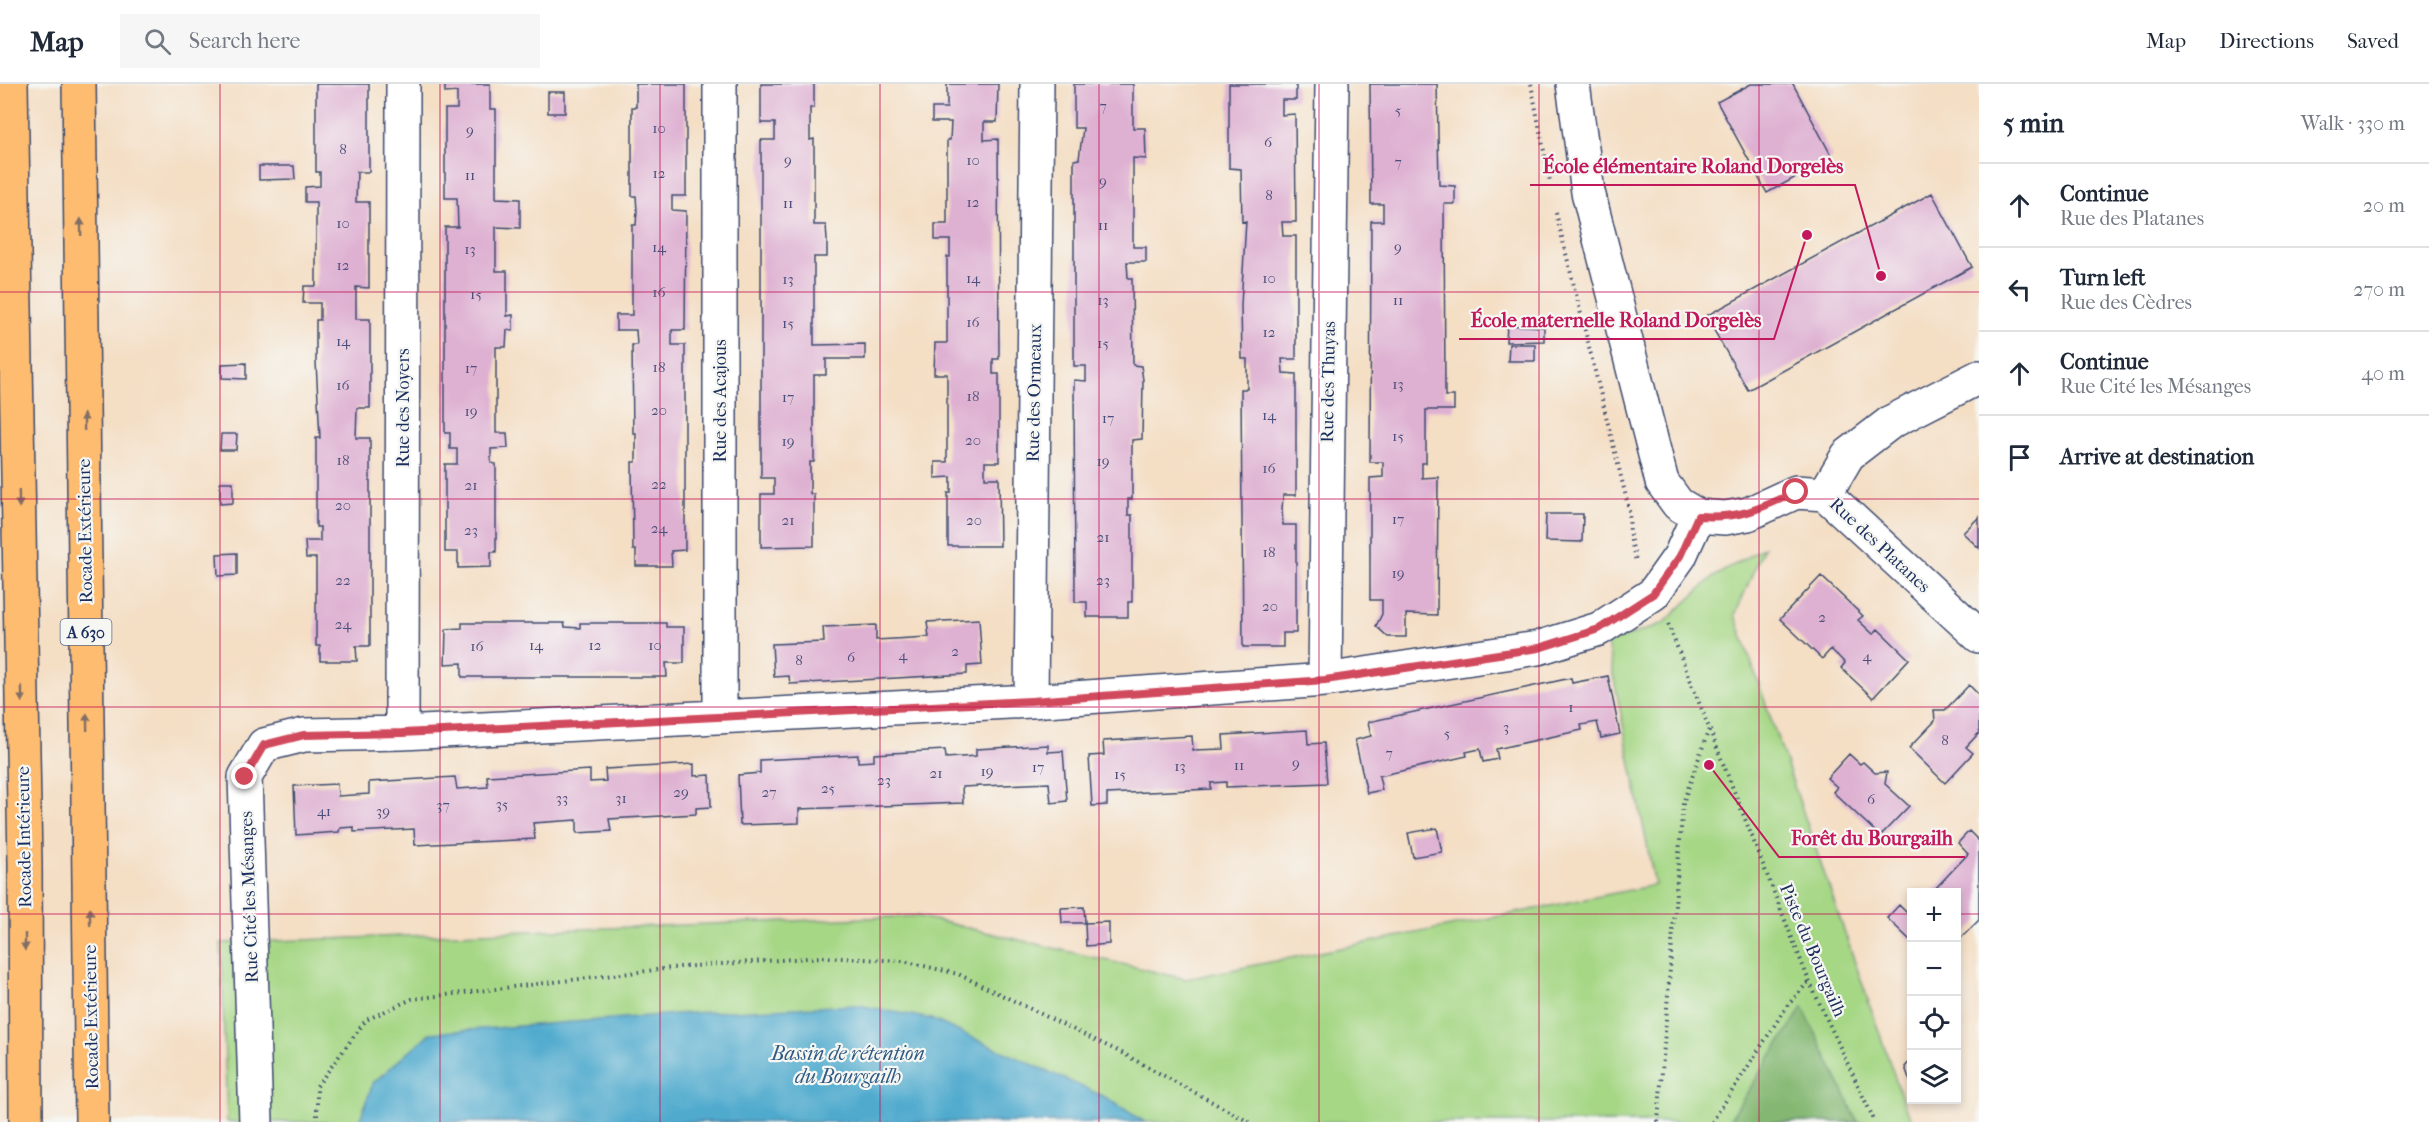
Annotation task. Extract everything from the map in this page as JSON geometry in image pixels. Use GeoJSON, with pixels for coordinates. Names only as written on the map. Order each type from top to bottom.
{"type":"FeatureCollection","features":[{"type":"Feature","properties":{"kind":"highway","name":"Rocade Intérieure"},"geometry":{"type":"LineString","coordinates":[[11,84],[25,863],[26,1122]]}},
{"type":"Feature","properties":{"kind":"highway","name":"Rocade Extérieure"},"geometry":{"type":"LineString","coordinates":[[79,84],[92,1122]]}},
{"type":"Feature","properties":{"kind":"highway"},"geometry":{"type":"LineString","coordinates":[[80,141],[84,84]]}},
{"type":"Feature","properties":{"kind":"street","name":"Rue des Noyers"},"geometry":{"type":"LineString","coordinates":[[402,733],[403,84]]}},
{"type":"Feature","properties":{"kind":"street","name":"Rue des Acajous"},"geometry":{"type":"LineString","coordinates":[[720,84],[720,717]]}},
{"type":"Feature","properties":{"kind":"street","name":"Rue des Ormeaux"},"geometry":{"type":"LineString","coordinates":[[1031,701],[1037,84]]}},
{"type":"Feature","properties":{"kind":"street","name":"Rue des Thuyas"},"geometry":{"type":"LineString","coordinates":[[1325,680],[1332,84]]}},
{"type":"Feature","properties":{"kind":"street"},"geometry":{"type":"LineString","coordinates":[[1573,84],[1588,192],[1662,482],[1678,504],[1698,516],[1659,606]]}},
{"type":"Feature","properties":{"kind":"street"},"geometry":{"type":"LineString","coordinates":[[1824,494],[1848,455],[1891,422],[1979,377]]}},
{"type":"Feature","properties":{"kind":"street","name":"Rue des Platanes"},"geometry":{"type":"LineString","coordinates":[[1698,516],[1725,518],[1748,514],[1796,492],[1824,494],[1976,627]]}},
{"type":"Feature","properties":{"kind":"street","name":"Rue Cité les Mésanges"},"geometry":{"type":"LineString","coordinates":[[256,1122],[245,777],[264,745],[304,735],[402,733],[1031,701],[1325,680],[1539,648],[1599,629],[1659,606]]}},
{"type":"Feature","properties":{"kind":"path"},"geometry":{"type":"LineString","coordinates":[[1531,84],[1550,185]]}},
{"type":"Feature","properties":{"kind":"path","name":"Piste du Bourgailh"},"geometry":{"type":"LineString","coordinates":[[1555,207],[1591,362],[1629,509],[1633,551],[1678,650],[1809,981],[1875,1122]]}},
{"type":"Feature","properties":{"kind":"path"},"geometry":{"type":"LineString","coordinates":[[1658,1122],[1683,803],[1709,729]]}},
{"type":"Feature","properties":{"kind":"path"},"geometry":{"type":"LineString","coordinates":[[317,1122],[317,1086],[366,1020],[412,999],[680,967],[822,957],[903,961],[958,974],[1122,1053],[1249,1122]]}},
{"type":"Feature","properties":{"kind":"path"},"geometry":{"type":"LineString","coordinates":[[1712,1122],[1787,1006],[1809,981]]}},
{"type":"Feature","properties":{"kind":"green space"},"geometry":{"type":"Polygon","coordinates":[[[1764,547],[1735,615],[1905,1107],[1913,1122],[227,1122],[221,943],[917,916],[1186,979],[1655,885],[1607,644],[1664,623],[1712,578],[1764,547]]]}},
{"type":"Feature","properties":{"kind":"green space"},"geometry":{"type":"Polygon","coordinates":[[[1803,1007],[1858,1122],[1728,1122],[1803,1007]]]}},
{"type":"Feature","properties":{"kind":"water","name":"Bassin de rétention du Bourgailh"},"geometry":{"type":"Polygon","coordinates":[[[858,1005],[931,1019],[1107,1098],[1145,1122],[359,1122],[373,1083],[430,1033],[689,1013],[858,1005]]]}},
{"type":"Feature","properties":{"kind":"building"},"geometry":{"type":"Polygon","coordinates":[[[316,84],[369,84],[369,172],[357,172],[356,202],[369,202],[369,288],[356,287],[356,319],[370,319],[370,408],[357,408],[356,438],[370,438],[370,646],[356,646],[357,661],[320,661],[320,646],[316,646],[316,558],[306,558],[305,541],[320,541],[320,527],[316,527],[316,438],[320,438],[316,320],[320,320],[320,303],[303,303],[304,286],[316,286],[316,202],[305,202],[305,187],[320,186],[320,172],[316,172],[316,84]]]}},
{"type":"Feature","properties":{"kind":"building"},"geometry":{"type":"Polygon","coordinates":[[[445,84],[490,84],[490,109],[496,109],[496,198],[520,199],[520,228],[496,227],[496,271],[507,271],[507,316],[513,315],[513,331],[507,330],[506,347],[496,347],[496,433],[507,433],[508,448],[491,449],[491,463],[496,464],[496,552],[491,552],[491,567],[458,568],[458,552],[445,552],[445,464],[457,464],[457,449],[450,449],[450,433],[445,433],[445,227],[458,227],[457,198],[445,198],[445,109],[457,109],[457,92],[445,93],[445,84]]]}},
{"type":"Feature","properties":{"kind":"building"},"geometry":{"type":"Polygon","coordinates":[[[636,84],[686,84],[686,196],[672,196],[672,210],[686,211],[685,330],[672,330],[672,345],[685,345],[685,550],[671,551],[672,566],[636,566],[636,550],[633,550],[632,462],[636,462],[636,433],[633,433],[632,345],[637,345],[636,330],[616,330],[616,315],[632,315],[632,225],[636,225],[637,211],[636,196],[632,196],[632,107],[636,107],[636,84]]]}},
{"type":"Feature","properties":{"kind":"building"},"geometry":{"type":"Polygon","coordinates":[[[761,84],[814,84],[814,108],[810,108],[810,140],[814,139],[814,225],[826,225],[827,257],[814,257],[814,345],[865,344],[865,359],[826,359],[826,375],[814,375],[814,462],[810,462],[810,494],[814,494],[814,546],[761,547],[761,494],[774,494],[774,478],[761,478],[761,140],[775,140],[775,123],[761,123],[761,84]]]}},
{"type":"Feature","properties":{"kind":"building"},"geometry":{"type":"Polygon","coordinates":[[[947,84],[998,84],[997,122],[984,122],[984,140],[998,139],[999,359],[993,359],[993,374],[999,374],[999,462],[985,462],[985,478],[999,478],[1000,546],[948,546],[948,493],[951,493],[951,477],[935,478],[935,462],[947,462],[947,374],[934,374],[935,343],[947,343],[947,257],[950,257],[950,240],[935,240],[935,224],[947,224],[947,140],[950,140],[951,122],[932,122],[932,108],[947,108],[947,84]]]}},
{"type":"Feature","properties":{"kind":"building"},"geometry":{"type":"Polygon","coordinates":[[[1074,84],[1133,84],[1133,128],[1145,128],[1146,159],[1133,158],[1133,247],[1146,247],[1146,262],[1127,262],[1128,278],[1132,278],[1133,365],[1141,366],[1143,380],[1142,439],[1132,440],[1132,499],[1128,499],[1128,515],[1132,515],[1132,602],[1128,602],[1128,617],[1087,617],[1087,602],[1075,602],[1074,380],[1086,381],[1086,366],[1074,366],[1074,160],[1079,159],[1083,128],[1074,128],[1074,84]]]}},
{"type":"Feature","properties":{"kind":"building"},"geometry":{"type":"Polygon","coordinates":[[[1229,84],[1296,84],[1296,100],[1282,100],[1282,115],[1295,114],[1296,222],[1282,222],[1283,236],[1296,236],[1296,359],[1282,359],[1283,373],[1296,374],[1296,495],[1283,495],[1282,510],[1283,525],[1296,525],[1296,633],[1283,633],[1283,647],[1243,647],[1241,389],[1247,389],[1247,359],[1242,359],[1241,305],[1246,221],[1242,222],[1241,169],[1229,168],[1229,84]]]}},
{"type":"Feature","properties":{"kind":"building"},"geometry":{"type":"Polygon","coordinates":[[[1370,84],[1437,84],[1439,185],[1455,186],[1455,204],[1444,204],[1445,396],[1454,396],[1454,410],[1426,410],[1426,463],[1422,463],[1422,478],[1438,477],[1437,615],[1406,614],[1406,637],[1388,637],[1376,626],[1382,614],[1382,600],[1370,600],[1370,478],[1383,477],[1383,462],[1370,462],[1371,221],[1383,221],[1383,204],[1371,204],[1370,84]]]}},
{"type":"Feature","properties":{"kind":"building"},"geometry":{"type":"Polygon","coordinates":[[[1751,84],[1793,84],[1832,157],[1767,193],[1717,102],[1751,84]]]}},
{"type":"Feature","properties":{"kind":"building"},"geometry":{"type":"Polygon","coordinates":[[[548,92],[565,92],[565,113],[548,113],[548,92]]]}},
{"type":"Feature","properties":{"kind":"building"},"geometry":{"type":"Polygon","coordinates":[[[259,166],[294,166],[295,179],[259,180],[259,166]]]}},
{"type":"Feature","properties":{"kind":"building"},"geometry":{"type":"Polygon","coordinates":[[[1932,193],[1972,267],[1748,390],[1706,316],[1932,193]]]}},
{"type":"Feature","properties":{"kind":"building"},"geometry":{"type":"Polygon","coordinates":[[[1507,325],[1544,327],[1544,341],[1506,342],[1507,325]]]}},
{"type":"Feature","properties":{"kind":"building"},"geometry":{"type":"Polygon","coordinates":[[[1509,344],[1535,344],[1535,361],[1508,361],[1509,344]]]}},
{"type":"Feature","properties":{"kind":"building"},"geometry":{"type":"Polygon","coordinates":[[[246,363],[246,379],[222,378],[222,364],[246,363]]]}},
{"type":"Feature","properties":{"kind":"building"},"geometry":{"type":"Polygon","coordinates":[[[221,434],[237,434],[236,450],[220,450],[221,434]]]}},
{"type":"Feature","properties":{"kind":"building"},"geometry":{"type":"Polygon","coordinates":[[[220,482],[233,482],[233,503],[220,504],[220,482]]]}},
{"type":"Feature","properties":{"kind":"building"},"geometry":{"type":"Polygon","coordinates":[[[1546,514],[1583,514],[1582,542],[1545,541],[1546,514]]]}},
{"type":"Feature","properties":{"kind":"building"},"geometry":{"type":"Polygon","coordinates":[[[1979,517],[1979,548],[1963,533],[1979,517]]]}},
{"type":"Feature","properties":{"kind":"building"},"geometry":{"type":"Polygon","coordinates":[[[237,553],[237,575],[218,576],[217,554],[237,553]]]}},
{"type":"Feature","properties":{"kind":"building"},"geometry":{"type":"Polygon","coordinates":[[[1821,576],[1863,616],[1858,620],[1873,634],[1878,629],[1909,659],[1873,698],[1841,668],[1845,663],[1831,649],[1822,659],[1780,619],[1821,576]]]}},
{"type":"Feature","properties":{"kind":"building"},"geometry":{"type":"Polygon","coordinates":[[[979,619],[982,665],[967,666],[967,674],[790,684],[789,676],[774,677],[772,644],[824,642],[823,627],[876,625],[876,640],[929,637],[927,622],[979,619]]]}},
{"type":"Feature","properties":{"kind":"building"},"geometry":{"type":"Polygon","coordinates":[[[462,623],[564,623],[565,627],[580,628],[580,623],[666,623],[666,627],[684,627],[684,663],[666,663],[667,677],[462,677],[462,663],[445,664],[446,629],[462,628],[462,623]]]}},
{"type":"Feature","properties":{"kind":"building"},"geometry":{"type":"Polygon","coordinates":[[[1608,676],[1620,734],[1601,738],[1597,722],[1581,725],[1582,730],[1496,749],[1498,759],[1483,762],[1480,749],[1466,752],[1467,756],[1379,776],[1382,790],[1367,793],[1355,740],[1371,736],[1368,722],[1571,678],[1572,683],[1608,676]]]}},
{"type":"Feature","properties":{"kind":"building"},"geometry":{"type":"Polygon","coordinates":[[[1969,685],[1979,695],[1979,733],[1966,747],[1973,753],[1945,783],[1909,748],[1935,721],[1934,710],[1945,710],[1969,685]]]}},
{"type":"Feature","properties":{"kind":"building"},"geometry":{"type":"Polygon","coordinates":[[[1307,730],[1308,744],[1324,743],[1327,783],[1226,787],[1226,782],[1211,783],[1211,789],[1107,794],[1107,805],[1092,806],[1089,756],[1104,755],[1103,741],[1192,736],[1193,750],[1224,749],[1223,735],[1307,730]]]}},
{"type":"Feature","properties":{"kind":"building"},"geometry":{"type":"Polygon","coordinates":[[[1048,745],[1048,752],[1063,751],[1067,801],[1051,803],[1049,783],[962,787],[963,803],[799,809],[799,823],[740,825],[738,775],[760,773],[760,760],[858,755],[858,762],[874,761],[874,754],[945,750],[946,758],[976,756],[976,749],[1048,745]]]}},
{"type":"Feature","properties":{"kind":"building"},"geometry":{"type":"Polygon","coordinates":[[[1849,754],[1860,764],[1863,762],[1875,773],[1887,772],[1885,784],[1909,806],[1880,836],[1833,792],[1837,787],[1827,778],[1849,754]]]}},
{"type":"Feature","properties":{"kind":"building"},"geometry":{"type":"Polygon","coordinates":[[[694,764],[694,776],[710,775],[711,807],[696,808],[696,814],[609,819],[611,831],[577,833],[577,820],[533,823],[535,839],[415,845],[414,829],[354,832],[354,827],[340,828],[339,832],[296,835],[294,786],[337,784],[338,796],[369,794],[369,782],[455,777],[457,789],[488,787],[487,776],[590,770],[590,782],[606,781],[605,769],[694,764]]]}},
{"type":"Feature","properties":{"kind":"building"},"geometry":{"type":"Polygon","coordinates":[[[1437,828],[1442,852],[1413,857],[1408,833],[1437,828]]]}},
{"type":"Feature","properties":{"kind":"building"},"geometry":{"type":"Polygon","coordinates":[[[1969,831],[1979,841],[1979,920],[1961,938],[1961,888],[1936,888],[1968,854],[1958,843],[1969,831]]]}},
{"type":"Feature","properties":{"kind":"building"},"geometry":{"type":"Polygon","coordinates":[[[1899,905],[1907,913],[1907,937],[1887,918],[1899,905]]]}},
{"type":"Feature","properties":{"kind":"building"},"geometry":{"type":"Polygon","coordinates":[[[1084,907],[1085,923],[1062,923],[1061,908],[1084,907]]]}},
{"type":"Feature","properties":{"kind":"building"},"geometry":{"type":"Polygon","coordinates":[[[1109,922],[1109,944],[1086,946],[1085,923],[1109,922]]]}},
{"type":"Feature","properties":{"kind":"place","name":"École maternelle Roland Dorgelès"},"geometry":{"type":"Point","coordinates":[1807,235]}},
{"type":"Feature","properties":{"kind":"place","name":"École élémentaire Roland Dorgelès"},"geometry":{"type":"Point","coordinates":[1881,276]}},
{"type":"Feature","properties":{"kind":"place","name":"Forêt du Bourgailh"},"geometry":{"type":"Point","coordinates":[1709,765]}},
{"type":"Feature","properties":{"kind":"route"},"geometry":{"type":"LineString","coordinates":[[245,777],[264,745],[304,735],[402,733],[1031,701],[1325,680],[1425,667],[1539,648],[1599,629],[1653,594],[1666,579],[1680,556],[1698,516],[1725,518],[1748,514],[1796,492]]}}]}
